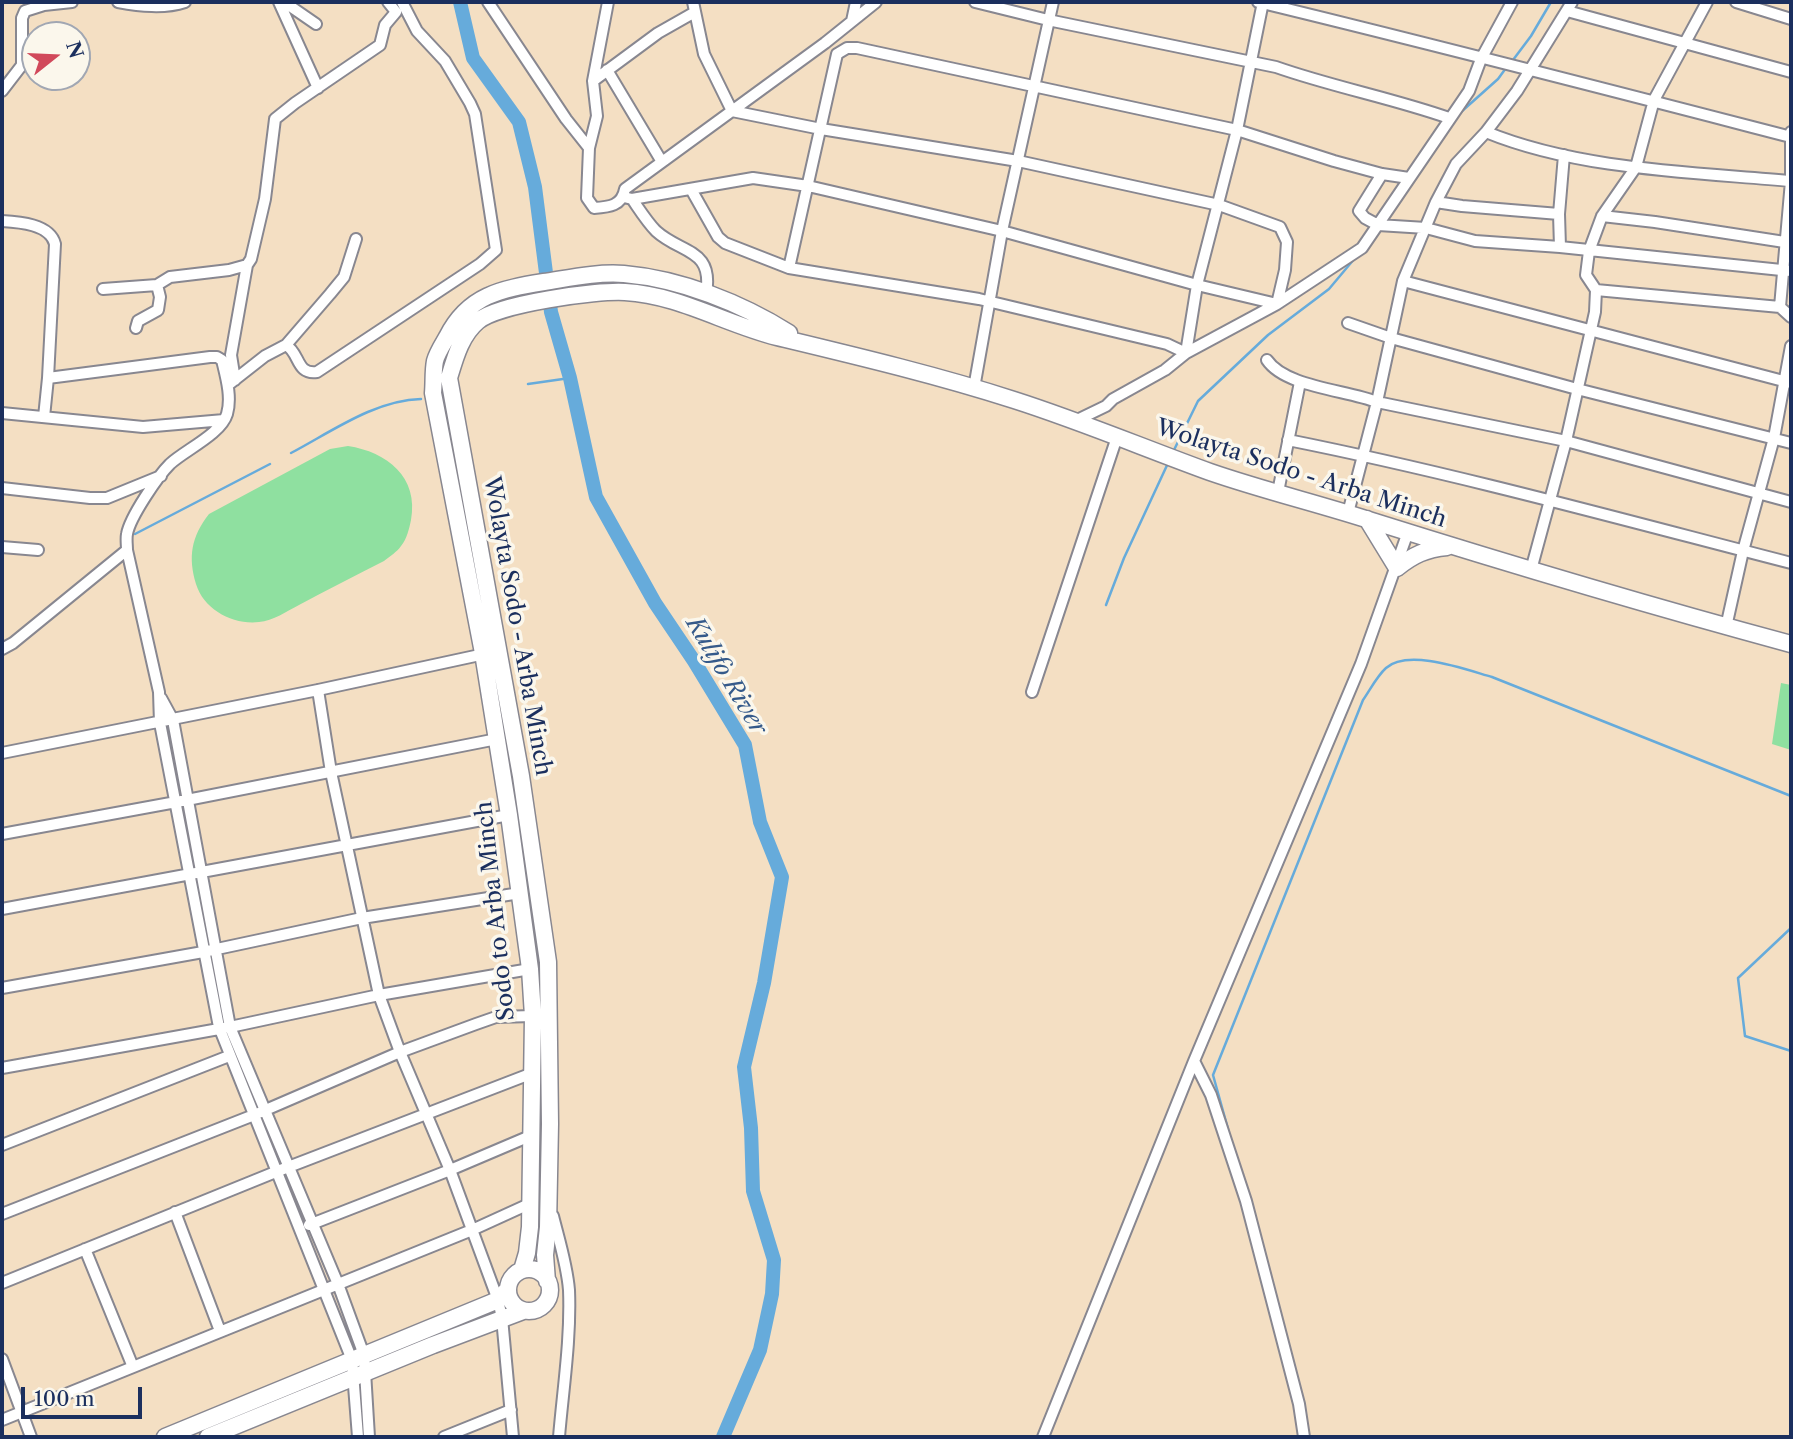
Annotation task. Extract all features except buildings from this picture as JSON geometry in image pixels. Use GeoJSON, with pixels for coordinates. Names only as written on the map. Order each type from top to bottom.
{"type":"FeatureCollection","features":[{"type":"Feature","properties":{"kind":"highway","name":"Wolayta Sodo - Arba Minch"},"geometry":{"type":"LineString","coordinates":[[439,426],[433,393],[435,359],[455,321],[467,307],[482,298],[520,286],[589,275],[623,274],[649,278],[706,294],[759,317],[800,340]]}},
{"type":"Feature","properties":{"kind":"highway","name":"Wolayta Sodo - Arba Minch"},"geometry":{"type":"LineString","coordinates":[[208,1437],[502,1318],[523,1311],[536,1311],[546,1303],[550,1291],[545,1255],[548,1200],[548,962],[521,776],[491,653],[477,526],[449,378],[457,349],[474,324],[492,313],[593,293],[624,291],[684,303],[776,337],[800,340],[974,388],[1075,421],[1213,473],[1449,546],[1791,644]]}},
{"type":"Feature","properties":{"kind":"highway","name":"Sodo to Arba Minch"},"geometry":{"type":"LineString","coordinates":[[439,426],[460,529],[491,653],[497,739],[530,969],[533,1020],[529,1203],[527,1253],[522,1270]]}},
{"type":"Feature","properties":{"kind":"highway"},"geometry":{"type":"LineString","coordinates":[[1367,519],[1397,568],[1413,555],[1449,546]]}},
{"type":"Feature","properties":{"kind":"highway"},"geometry":{"type":"LineString","coordinates":[[460,529],[477,526]]}},
{"type":"Feature","properties":{"kind":"highway"},"geometry":{"type":"LineString","coordinates":[[533,1020],[549,1027]]}},
{"type":"Feature","properties":{"kind":"highway"},"geometry":{"type":"LineString","coordinates":[[165,1437],[503,1294],[514,1275],[522,1270],[536,1270],[547,1281]]}},
{"type":"Feature","properties":{"kind":"highway"},"geometry":{"type":"LineString","coordinates":[[503,1294],[523,1311]]}},
{"type":"Feature","properties":{"kind":"street"},"geometry":{"type":"LineString","coordinates":[[2,91],[22,65],[22,18],[25,11],[44,5],[72,2]]}},
{"type":"Feature","properties":{"kind":"street"},"geometry":{"type":"LineString","coordinates":[[118,2],[164,6],[185,2]]}},
{"type":"Feature","properties":{"kind":"street"},"geometry":{"type":"LineString","coordinates":[[282,2],[316,24]]}},
{"type":"Feature","properties":{"kind":"street"},"geometry":{"type":"LineString","coordinates":[[282,2],[318,88]]}},
{"type":"Feature","properties":{"kind":"street"},"geometry":{"type":"LineString","coordinates":[[209,951],[201,873],[160,723],[159,692],[127,550],[127,532],[170,465],[216,429],[228,412],[232,355],[247,265],[251,259],[265,199],[273,124],[279,115],[380,45],[385,25],[396,12],[388,2]]}},
{"type":"Feature","properties":{"kind":"street"},"geometry":{"type":"LineString","coordinates":[[286,345],[292,349],[302,370],[308,373],[317,372],[480,264],[496,250],[477,128],[470,103],[445,61],[417,31],[402,2]]}},
{"type":"Feature","properties":{"kind":"street"},"geometry":{"type":"LineString","coordinates":[[488,2],[566,119],[589,148]]}},
{"type":"Feature","properties":{"kind":"street"},"geometry":{"type":"LineString","coordinates":[[608,2],[593,80],[597,116],[589,148],[587,198],[594,208],[607,208],[628,198],[692,191],[753,178],[808,187],[1002,231],[1197,285],[1277,304]]}},
{"type":"Feature","properties":{"kind":"street"},"geometry":{"type":"LineString","coordinates":[[852,21],[856,2]]}},
{"type":"Feature","properties":{"kind":"street"},"geometry":{"type":"LineString","coordinates":[[706,294],[708,275],[705,264],[685,247],[656,231],[628,198],[625,189],[825,43],[876,2]]}},
{"type":"Feature","properties":{"kind":"street"},"geometry":{"type":"LineString","coordinates":[[975,2],[1048,20],[1276,67],[1309,79],[1362,91],[1449,118]]}},
{"type":"Feature","properties":{"kind":"street"},"geometry":{"type":"LineString","coordinates":[[974,388],[1002,231],[1053,2]]}},
{"type":"Feature","properties":{"kind":"street"},"geometry":{"type":"LineString","coordinates":[[1186,353],[1197,285],[1237,130],[1261,2],[1791,135],[1788,271],[1780,307]]}},
{"type":"Feature","properties":{"kind":"street"},"geometry":{"type":"LineString","coordinates":[[1075,421],[1106,406],[1186,353],[1277,304],[1362,248],[1469,90],[1481,59],[1512,2]]}},
{"type":"Feature","properties":{"kind":"street"},"geometry":{"type":"LineString","coordinates":[[1531,570],[1566,441],[1595,312],[1596,290],[1587,275],[1589,251],[1602,216],[1636,167],[1654,100],[1707,2]]}},
{"type":"Feature","properties":{"kind":"street"},"geometry":{"type":"LineString","coordinates":[[1736,2],[1791,19]]}},
{"type":"Feature","properties":{"kind":"street"},"geometry":{"type":"LineString","coordinates":[[593,80],[694,7],[704,54],[732,111]]}},
{"type":"Feature","properties":{"kind":"street"},"geometry":{"type":"LineString","coordinates":[[1348,513],[1377,402],[1404,281],[1436,202],[1456,164],[1486,132],[1517,91],[1525,68],[1570,7],[1791,72]]}},
{"type":"Feature","properties":{"kind":"street"},"geometry":{"type":"LineString","coordinates":[[825,43],[837,54]]}},
{"type":"Feature","properties":{"kind":"street"},"geometry":{"type":"LineString","coordinates":[[789,268],[837,54],[847,48],[1237,130],[1382,174],[1409,178]]}},
{"type":"Feature","properties":{"kind":"street"},"geometry":{"type":"LineString","coordinates":[[607,70],[662,162]]}},
{"type":"Feature","properties":{"kind":"street"},"geometry":{"type":"LineString","coordinates":[[732,111],[821,130],[1018,161],[1219,205],[1280,228],[1287,242],[1285,270],[1277,304]]}},
{"type":"Feature","properties":{"kind":"street"},"geometry":{"type":"LineString","coordinates":[[1486,132],[1564,155],[1791,187]]}},
{"type":"Feature","properties":{"kind":"street"},"geometry":{"type":"LineString","coordinates":[[1560,247],[1559,214],[1564,155]]}},
{"type":"Feature","properties":{"kind":"street"},"geometry":{"type":"LineString","coordinates":[[1382,174],[1359,211],[1378,225],[1426,228],[1475,241],[1560,247],[1788,271]]}},
{"type":"Feature","properties":{"kind":"street"},"geometry":{"type":"LineString","coordinates":[[692,191],[724,243],[789,268],[989,302],[1167,344],[1186,353]]}},
{"type":"Feature","properties":{"kind":"street"},"geometry":{"type":"LineString","coordinates":[[1436,202],[1559,214]]}},
{"type":"Feature","properties":{"kind":"street"},"geometry":{"type":"LineString","coordinates":[[1602,216],[1789,242]]}},
{"type":"Feature","properties":{"kind":"street"},"geometry":{"type":"LineString","coordinates":[[2,221],[24,223],[48,232],[54,239],[56,250],[44,417]]}},
{"type":"Feature","properties":{"kind":"street"},"geometry":{"type":"LineString","coordinates":[[232,382],[279,346],[286,345],[344,277],[356,239]]}},
{"type":"Feature","properties":{"kind":"street"},"geometry":{"type":"LineString","coordinates":[[103,289],[157,285],[170,277],[229,270],[247,265]]}},
{"type":"Feature","properties":{"kind":"street"},"geometry":{"type":"LineString","coordinates":[[1404,281],[1788,382]]}},
{"type":"Feature","properties":{"kind":"street"},"geometry":{"type":"LineString","coordinates":[[136,328],[138,321],[158,310],[160,297],[157,285]]}},
{"type":"Feature","properties":{"kind":"street"},"geometry":{"type":"LineString","coordinates":[[1596,290],[1780,307],[1791,317]]}},
{"type":"Feature","properties":{"kind":"street"},"geometry":{"type":"LineString","coordinates":[[1348,323],[1391,338],[1577,389],[1791,443]]}},
{"type":"Feature","properties":{"kind":"street"},"geometry":{"type":"LineString","coordinates":[[1726,627],[1743,551],[1788,382],[1791,346]]}},
{"type":"Feature","properties":{"kind":"street"},"geometry":{"type":"LineString","coordinates":[[48,377],[217,357],[222,360],[232,382]]}},
{"type":"Feature","properties":{"kind":"street"},"geometry":{"type":"LineString","coordinates":[[1268,360],[1273,368],[1300,382],[1355,394],[1377,402],[1566,441],[1791,502]]}},
{"type":"Feature","properties":{"kind":"street"},"geometry":{"type":"LineString","coordinates":[[1278,492],[1300,382]]}},
{"type":"Feature","properties":{"kind":"street"},"geometry":{"type":"LineString","coordinates":[[2,414],[143,427],[224,420]]}},
{"type":"Feature","properties":{"kind":"street"},"geometry":{"type":"LineString","coordinates":[[1032,692],[1117,437]]}},
{"type":"Feature","properties":{"kind":"street"},"geometry":{"type":"LineString","coordinates":[[1288,440],[1550,500],[1791,563]]}},
{"type":"Feature","properties":{"kind":"street"},"geometry":{"type":"LineString","coordinates":[[2,488],[107,498],[161,476]]}},
{"type":"Feature","properties":{"kind":"street"},"geometry":{"type":"LineString","coordinates":[[1043,1437],[1194,1061],[1361,664],[1408,532]]}},
{"type":"Feature","properties":{"kind":"street"},"geometry":{"type":"LineString","coordinates":[[2,547],[38,550]]}},
{"type":"Feature","properties":{"kind":"street"},"geometry":{"type":"LineString","coordinates":[[2,649],[13,643],[127,550]]}},
{"type":"Feature","properties":{"kind":"street"},"geometry":{"type":"LineString","coordinates":[[2,753],[160,723],[491,653]]}},
{"type":"Feature","properties":{"kind":"street"},"geometry":{"type":"LineString","coordinates":[[318,690],[331,772],[379,995],[472,1230],[503,1294],[502,1318],[513,1437]]}},
{"type":"Feature","properties":{"kind":"street"},"geometry":{"type":"LineString","coordinates":[[159,692],[173,720],[188,876],[209,951],[229,1056],[289,1166],[338,1284],[358,1357],[369,1437]]}},
{"type":"Feature","properties":{"kind":"street"},"geometry":{"type":"LineString","coordinates":[[2,834],[497,739]]}},
{"type":"Feature","properties":{"kind":"street"},"geometry":{"type":"LineString","coordinates":[[2,909],[509,815]]}},
{"type":"Feature","properties":{"kind":"street"},"geometry":{"type":"LineString","coordinates":[[2,988],[209,951],[362,918],[520,893]]}},
{"type":"Feature","properties":{"kind":"street"},"geometry":{"type":"LineString","coordinates":[[2,1068],[379,995],[530,969]]}},
{"type":"Feature","properties":{"kind":"street"},"geometry":{"type":"LineString","coordinates":[[2,1214],[259,1112],[400,1052],[496,1017],[533,1020]]}},
{"type":"Feature","properties":{"kind":"street"},"geometry":{"type":"LineString","coordinates":[[224,1027],[325,1288],[358,1357]]}},
{"type":"Feature","properties":{"kind":"street"},"geometry":{"type":"LineString","coordinates":[[2,1146],[229,1056]]}},
{"type":"Feature","properties":{"kind":"street"},"geometry":{"type":"LineString","coordinates":[[1194,1061],[1211,1094],[1243,1190],[1304,1437]]}},
{"type":"Feature","properties":{"kind":"street"},"geometry":{"type":"LineString","coordinates":[[2,1283],[289,1166],[530,1074]]}},
{"type":"Feature","properties":{"kind":"street"},"geometry":{"type":"LineString","coordinates":[[301,1228],[530,1136]]}},
{"type":"Feature","properties":{"kind":"street"},"geometry":{"type":"LineString","coordinates":[[548,1200],[566,1267],[569,1291],[559,1437]]}},
{"type":"Feature","properties":{"kind":"street"},"geometry":{"type":"LineString","coordinates":[[2,1420],[472,1230],[529,1203]]}},
{"type":"Feature","properties":{"kind":"street"},"geometry":{"type":"LineString","coordinates":[[175,1212],[220,1331]]}},
{"type":"Feature","properties":{"kind":"street"},"geometry":{"type":"LineString","coordinates":[[85,1249],[133,1367]]}},
{"type":"Feature","properties":{"kind":"street"},"geometry":{"type":"LineString","coordinates":[[2,1359],[31,1437]]}},
{"type":"Feature","properties":{"kind":"street"},"geometry":{"type":"LineString","coordinates":[[358,1437],[360,1375]]}},
{"type":"Feature","properties":{"kind":"street"},"geometry":{"type":"LineString","coordinates":[[444,1437],[511,1410]]}},
{"type":"Feature","properties":{"kind":"green space"},"geometry":{"type":"Polygon","coordinates":[[[348,446],[375,454],[397,469],[405,479],[410,491],[411,520],[406,537],[399,548],[384,561],[269,620],[239,621],[213,608],[200,593],[192,565],[195,539],[209,514],[330,449],[348,446]]]}},
{"type":"Feature","properties":{"kind":"green space"},"geometry":{"type":"Polygon","coordinates":[[[1781,683],[1791,685],[1791,750],[1772,744],[1781,683]]]}},
{"type":"Feature","properties":{"kind":"waterway","name":"Kulifo River"},"geometry":{"type":"LineString","coordinates":[[460,2],[473,58],[519,122],[535,187],[551,312],[570,378],[596,497],[655,603],[745,745],[760,822],[782,877],[764,983],[744,1067],[751,1128],[753,1191],[774,1260],[772,1294],[760,1350],[723,1437]]}},
{"type":"Feature","properties":{"kind":"waterway"},"geometry":{"type":"LineString","coordinates":[[1513,60],[1551,2]]}},
{"type":"Feature","properties":{"kind":"waterway"},"geometry":{"type":"LineString","coordinates":[[1461,112],[1498,79],[1506,68]]}},
{"type":"Feature","properties":{"kind":"waterway"},"geometry":{"type":"LineString","coordinates":[[1173,452],[1198,401],[1268,335],[1329,289],[1355,258]]}},
{"type":"Feature","properties":{"kind":"waterway"},"geometry":{"type":"LineString","coordinates":[[528,384],[570,378]]}},
{"type":"Feature","properties":{"kind":"waterway"},"geometry":{"type":"LineString","coordinates":[[291,453],[370,411],[421,399]]}},
{"type":"Feature","properties":{"kind":"waterway"},"geometry":{"type":"LineString","coordinates":[[1106,605],[1124,558],[1169,461]]}},
{"type":"Feature","properties":{"kind":"waterway"},"geometry":{"type":"LineString","coordinates":[[135,534],[270,464]]}},
{"type":"Feature","properties":{"kind":"waterway"},"geometry":{"type":"LineString","coordinates":[[1228,1129],[1213,1075],[1363,700],[1386,668],[1396,662],[1438,662],[1492,677],[1791,796]]}},
{"type":"Feature","properties":{"kind":"waterway"},"geometry":{"type":"LineString","coordinates":[[1791,928],[1738,978],[1745,1036],[1791,1051]]}}]}
